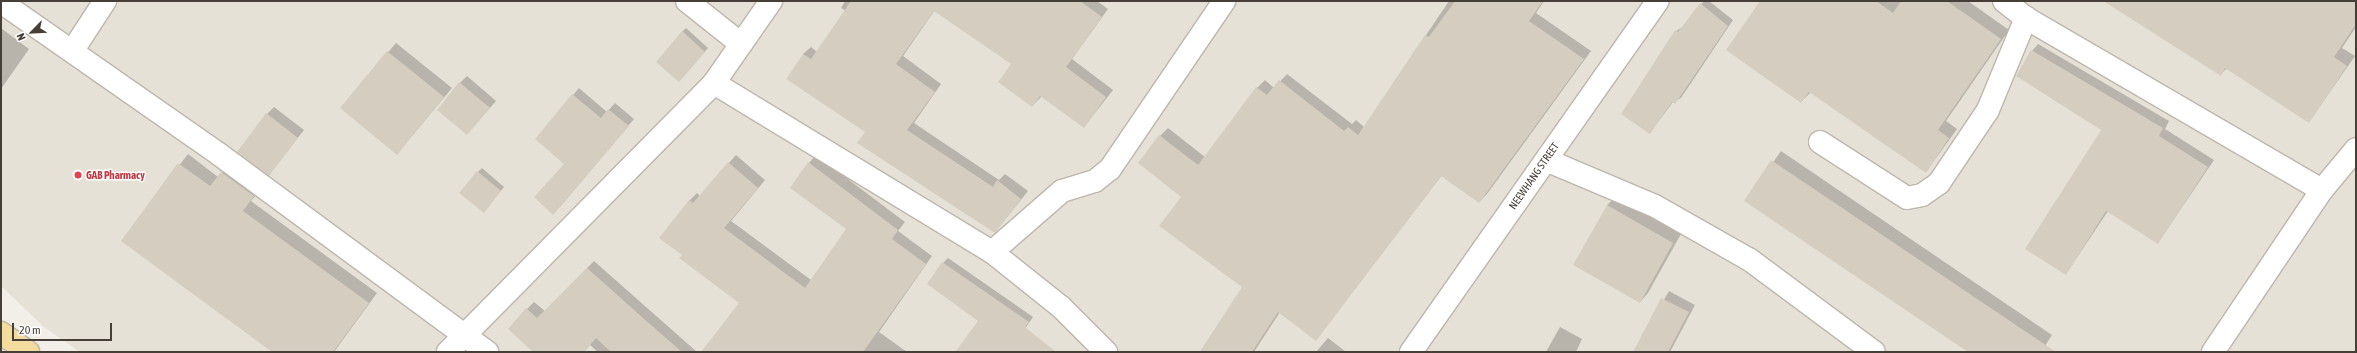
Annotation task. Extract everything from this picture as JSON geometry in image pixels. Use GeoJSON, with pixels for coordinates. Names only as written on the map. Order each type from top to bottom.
{"type":"FeatureCollection","features":[{"type":"Feature","properties":{"kind":"main road"},"geometry":{"type":"LineString","coordinates":[[1,333],[28,352]]}},
{"type":"Feature","properties":{"kind":"street"},"geometry":{"type":"LineString","coordinates":[[73,50],[105,1]]}},
{"type":"Feature","properties":{"kind":"street"},"geometry":{"type":"LineString","coordinates":[[687,1],[741,44]]}},
{"type":"Feature","properties":{"kind":"street"},"geometry":{"type":"LineString","coordinates":[[448,352],[464,332],[714,83],[771,1]]}},
{"type":"Feature","properties":{"kind":"street"},"geometry":{"type":"LineString","coordinates":[[992,252],[1062,191],[1095,181],[1110,169],[1224,1]]}},
{"type":"Feature","properties":{"kind":"street","name":"NEEWHANG STREET"},"geometry":{"type":"LineString","coordinates":[[1411,352],[1658,1]]}},
{"type":"Feature","properties":{"kind":"street"},"geometry":{"type":"LineString","coordinates":[[2004,1],[2026,18],[2322,190]]}},
{"type":"Feature","properties":{"kind":"street"},"geometry":{"type":"LineString","coordinates":[[1,2],[73,50],[464,332],[487,352]]}},
{"type":"Feature","properties":{"kind":"street"},"geometry":{"type":"LineString","coordinates":[[1820,142],[1906,198],[1922,195],[1938,183],[1988,110],[2026,18]]}},
{"type":"Feature","properties":{"kind":"street"},"geometry":{"type":"LineString","coordinates":[[714,83],[992,252],[1061,307],[1106,352]]}},
{"type":"Feature","properties":{"kind":"street"},"geometry":{"type":"LineString","coordinates":[[2213,352],[2322,190],[2356,148]]}},
{"type":"Feature","properties":{"kind":"street"},"geometry":{"type":"LineString","coordinates":[[1546,160],[1655,206],[1750,260],[1874,352]]}},
{"type":"Feature","properties":{"kind":"shaded area"},"geometry":{"type":"Polygon","coordinates":[[[1,1],[2356,1],[2356,352],[80,352],[44,327],[1,286],[1,1]]]}},
{"type":"Feature","properties":{"kind":"building"},"geometry":{"type":"Polygon","coordinates":[[[851,1],[1080,1],[1102,17],[1066,67],[1106,97],[1084,128],[1040,96],[1032,107],[998,82],[1011,64],[934,11],[896,64],[935,92],[907,130],[993,187],[997,180],[1021,199],[995,233],[857,143],[865,132],[786,79],[803,54],[811,59],[851,1]]]}},
{"type":"Feature","properties":{"kind":"building"},"geometry":{"type":"Polygon","coordinates":[[[1455,1],[1543,1],[1529,21],[1584,59],[1479,203],[1441,176],[1316,341],[1278,312],[1252,352],[1200,352],[1242,287],[1159,226],[1181,197],[1138,163],[1159,135],[1198,165],[1256,87],[1267,95],[1279,80],[1344,131],[1348,127],[1358,135],[1425,35],[1429,37],[1455,1]]]}},
{"type":"Feature","properties":{"kind":"building"},"geometry":{"type":"Polygon","coordinates":[[[1760,1],[1876,1],[1893,13],[1901,1],[1947,1],[2001,39],[1938,130],[1949,138],[1926,173],[1809,92],[1801,103],[1726,50],[1760,1]]]}},
{"type":"Feature","properties":{"kind":"building"},"geometry":{"type":"Polygon","coordinates":[[[2103,1],[2356,1],[2356,24],[2334,57],[2347,66],[2309,123],[2225,68],[2221,76],[2103,1]]]}},
{"type":"Feature","properties":{"kind":"building"},"geometry":{"type":"Polygon","coordinates":[[[1700,3],[1728,26],[1675,104],[1672,102],[1650,134],[1621,114],[1675,30],[1678,32],[1700,3]]]}},
{"type":"Feature","properties":{"kind":"building"},"geometry":{"type":"Polygon","coordinates":[[[682,31],[705,52],[679,82],[656,62],[682,31]]]}},
{"type":"Feature","properties":{"kind":"building"},"geometry":{"type":"Polygon","coordinates":[[[2031,50],[2163,128],[2159,136],[2208,167],[2158,244],[2106,211],[2066,275],[2025,249],[2101,130],[2016,76],[2031,50]]]}},
{"type":"Feature","properties":{"kind":"building"},"geometry":{"type":"Polygon","coordinates":[[[387,51],[444,97],[397,155],[340,108],[387,51]]]}},
{"type":"Feature","properties":{"kind":"building"},"geometry":{"type":"Polygon","coordinates":[[[459,82],[490,108],[467,135],[437,110],[459,82]]]}},
{"type":"Feature","properties":{"kind":"building"},"geometry":{"type":"Polygon","coordinates":[[[572,94],[601,118],[608,109],[629,126],[553,215],[534,197],[564,164],[535,139],[572,94]]]}},
{"type":"Feature","properties":{"kind":"building"},"geometry":{"type":"Polygon","coordinates":[[[266,113],[298,138],[269,176],[237,152],[266,113]]]}},
{"type":"Feature","properties":{"kind":"building"},"geometry":{"type":"Polygon","coordinates":[[[1771,160],[2056,352],[1968,352],[1744,201],[1771,160]]]}},
{"type":"Feature","properties":{"kind":"building"},"geometry":{"type":"Polygon","coordinates":[[[728,162],[758,188],[724,228],[805,288],[846,229],[790,188],[808,162],[898,230],[892,239],[926,264],[863,352],[701,352],[739,303],[679,258],[682,255],[659,238],[689,200],[693,203],[728,162]]]}},
{"type":"Feature","properties":{"kind":"building"},"geometry":{"type":"Polygon","coordinates":[[[178,163],[210,186],[221,172],[254,196],[243,211],[369,303],[333,352],[272,352],[121,241],[178,163]]]}},
{"type":"Feature","properties":{"kind":"building"},"geometry":{"type":"Polygon","coordinates":[[[477,171],[501,191],[484,213],[459,193],[477,171]]]}},
{"type":"Feature","properties":{"kind":"building"},"geometry":{"type":"Polygon","coordinates":[[[1607,205],[1673,243],[1640,303],[1573,265],[1607,205]]]}},
{"type":"Feature","properties":{"kind":"building"},"geometry":{"type":"Polygon","coordinates":[[[942,262],[1029,322],[1025,327],[1056,352],[955,352],[978,321],[927,284],[942,262]]]}},
{"type":"Feature","properties":{"kind":"building"},"geometry":{"type":"Polygon","coordinates":[[[587,268],[682,352],[611,352],[596,338],[584,352],[533,352],[508,329],[526,308],[537,318],[587,268]]]}},
{"type":"Feature","properties":{"kind":"building"},"geometry":{"type":"Polygon","coordinates":[[[1661,298],[1689,312],[1668,352],[1633,352],[1661,298]]]}},
{"type":"Feature","properties":{"kind":"place","name":"GAB Pharmacy"},"geometry":{"type":"Point","coordinates":[78,175]}}]}
